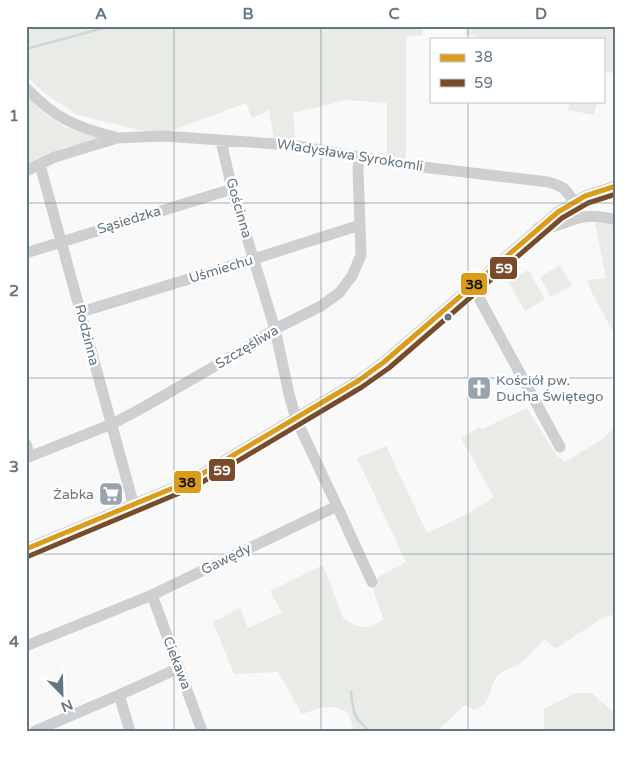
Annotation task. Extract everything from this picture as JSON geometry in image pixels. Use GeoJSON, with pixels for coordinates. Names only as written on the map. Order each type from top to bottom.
{"type":"FeatureCollection","features":[{"type":"Feature","properties":{"kind":"street","name":"Władysława Syrokomli"},"geometry":{"type":"LineString","coordinates":[[26,88],[56,116],[117,138]]}},
{"type":"Feature","properties":{"kind":"street","name":"Władysława Syrokomli"},"geometry":{"type":"LineString","coordinates":[[26,172],[55,156],[117,138],[163,136],[291,144],[359,158],[406,165],[548,182],[561,185],[566,189],[574,202]]}},
{"type":"Feature","properties":{"kind":"street","name":"Gościnna"},"geometry":{"type":"LineString","coordinates":[[221,141],[232,189],[275,329],[296,419]]}},
{"type":"Feature","properties":{"kind":"street","name":"Szczęśliwa"},"geometry":{"type":"LineString","coordinates":[[28,457],[112,424],[233,356],[275,329],[320,306],[339,292],[352,276],[361,255],[359,158]]}},
{"type":"Feature","properties":{"kind":"street","name":"Rodzinna"},"geometry":{"type":"LineString","coordinates":[[40,165],[134,506]]}},
{"type":"Feature","properties":{"kind":"street"},"geometry":{"type":"LineString","coordinates":[[26,549],[190,482],[296,419],[371,372],[538,228],[574,202],[598,190],[616,186]]}},
{"type":"Feature","properties":{"kind":"street","name":"Sąsiedzka"},"geometry":{"type":"LineString","coordinates":[[26,253],[232,189]]}},
{"type":"Feature","properties":{"kind":"street"},"geometry":{"type":"LineString","coordinates":[[538,228],[547,229],[582,217],[595,216],[616,220]]}},
{"type":"Feature","properties":{"kind":"street","name":"Uśmiechu"},"geometry":{"type":"LineString","coordinates":[[81,312],[360,225]]}},
{"type":"Feature","properties":{"kind":"street"},"geometry":{"type":"LineString","coordinates":[[472,285],[560,447]]}},
{"type":"Feature","properties":{"kind":"street"},"geometry":{"type":"LineString","coordinates":[[296,419],[372,582]]}},
{"type":"Feature","properties":{"kind":"street"},"geometry":{"type":"LineString","coordinates":[[26,444],[28,457]]}},
{"type":"Feature","properties":{"kind":"street","name":"Gawędy"},"geometry":{"type":"LineString","coordinates":[[26,646],[152,595],[337,506]]}},
{"type":"Feature","properties":{"kind":"street","name":"Ciekawa"},"geometry":{"type":"LineString","coordinates":[[152,595],[202,731]]}},
{"type":"Feature","properties":{"kind":"street"},"geometry":{"type":"LineString","coordinates":[[34,731],[179,668]]}},
{"type":"Feature","properties":{"kind":"street"},"geometry":{"type":"LineString","coordinates":[[119,695],[130,731]]}},
{"type":"Feature","properties":{"kind":"shaded area"},"geometry":{"type":"Polygon","coordinates":[[[26,26],[423,26],[423,35],[406,37],[406,162],[387,159],[387,103],[347,100],[293,113],[296,143],[274,140],[269,110],[252,118],[246,103],[165,133],[139,130],[78,115],[44,93],[26,76],[26,26]]]}},
{"type":"Feature","properties":{"kind":"shaded area"},"geometry":{"type":"Polygon","coordinates":[[[466,26],[616,26],[616,73],[604,72],[604,38],[478,38],[466,35],[466,26]]]}},
{"type":"Feature","properties":{"kind":"shaded area"},"geometry":{"type":"Polygon","coordinates":[[[26,95],[41,111],[64,127],[102,138],[101,141],[65,147],[26,167],[26,95]]]}},
{"type":"Feature","properties":{"kind":"shaded area"},"geometry":{"type":"Polygon","coordinates":[[[570,102],[597,102],[594,115],[568,110],[570,102]]]}},
{"type":"Feature","properties":{"kind":"shaded area"},"geometry":{"type":"Polygon","coordinates":[[[594,219],[616,226],[616,337],[587,280],[606,278],[594,219]]]}},
{"type":"Feature","properties":{"kind":"shaded area"},"geometry":{"type":"Polygon","coordinates":[[[560,265],[572,285],[551,297],[540,277],[560,265]]]}},
{"type":"Feature","properties":{"kind":"shaded area"},"geometry":{"type":"Polygon","coordinates":[[[528,270],[545,299],[525,311],[508,281],[528,270]]]}},
{"type":"Feature","properties":{"kind":"shaded area"},"geometry":{"type":"Polygon","coordinates":[[[527,408],[557,456],[565,462],[604,438],[616,425],[616,614],[604,617],[555,649],[545,639],[519,664],[497,676],[483,705],[474,710],[465,705],[437,731],[354,731],[349,714],[337,708],[326,707],[302,714],[278,672],[234,674],[213,622],[240,608],[248,628],[282,613],[270,591],[323,565],[343,618],[356,626],[364,627],[369,627],[384,620],[373,590],[378,577],[406,562],[357,458],[386,446],[427,533],[469,513],[494,497],[461,438],[480,427],[482,429],[527,408]]]}},
{"type":"Feature","properties":{"kind":"shaded area"},"geometry":{"type":"Polygon","coordinates":[[[575,693],[592,693],[616,715],[616,731],[544,731],[544,709],[575,693]]]}},
{"type":"Feature","properties":{"kind":"waterway"},"geometry":{"type":"LineString","coordinates":[[26,49],[111,26]]}},
{"type":"Feature","properties":{"kind":"waterway"},"geometry":{"type":"LineString","coordinates":[[351,692],[355,715],[368,731]]}},
{"type":"Feature","properties":{"kind":"transit line","name":"38"},"geometry":{"type":"LineString","coordinates":[[26,549],[190,481],[358,381],[384,362],[558,212],[585,196],[616,186]]}},
{"type":"Feature","properties":{"kind":"transit line","name":"59"},"geometry":{"type":"LineString","coordinates":[[29,556],[194,487],[362,387],[389,368],[562,218],[588,203],[616,194]]}},
{"type":"Feature","properties":{"kind":"place","name":"Kościół pw. Ducha Świętego"},"geometry":{"type":"Point","coordinates":[479,388]}},
{"type":"Feature","properties":{"kind":"place","name":"Żabka"},"geometry":{"type":"Point","coordinates":[111,494]}}]}
